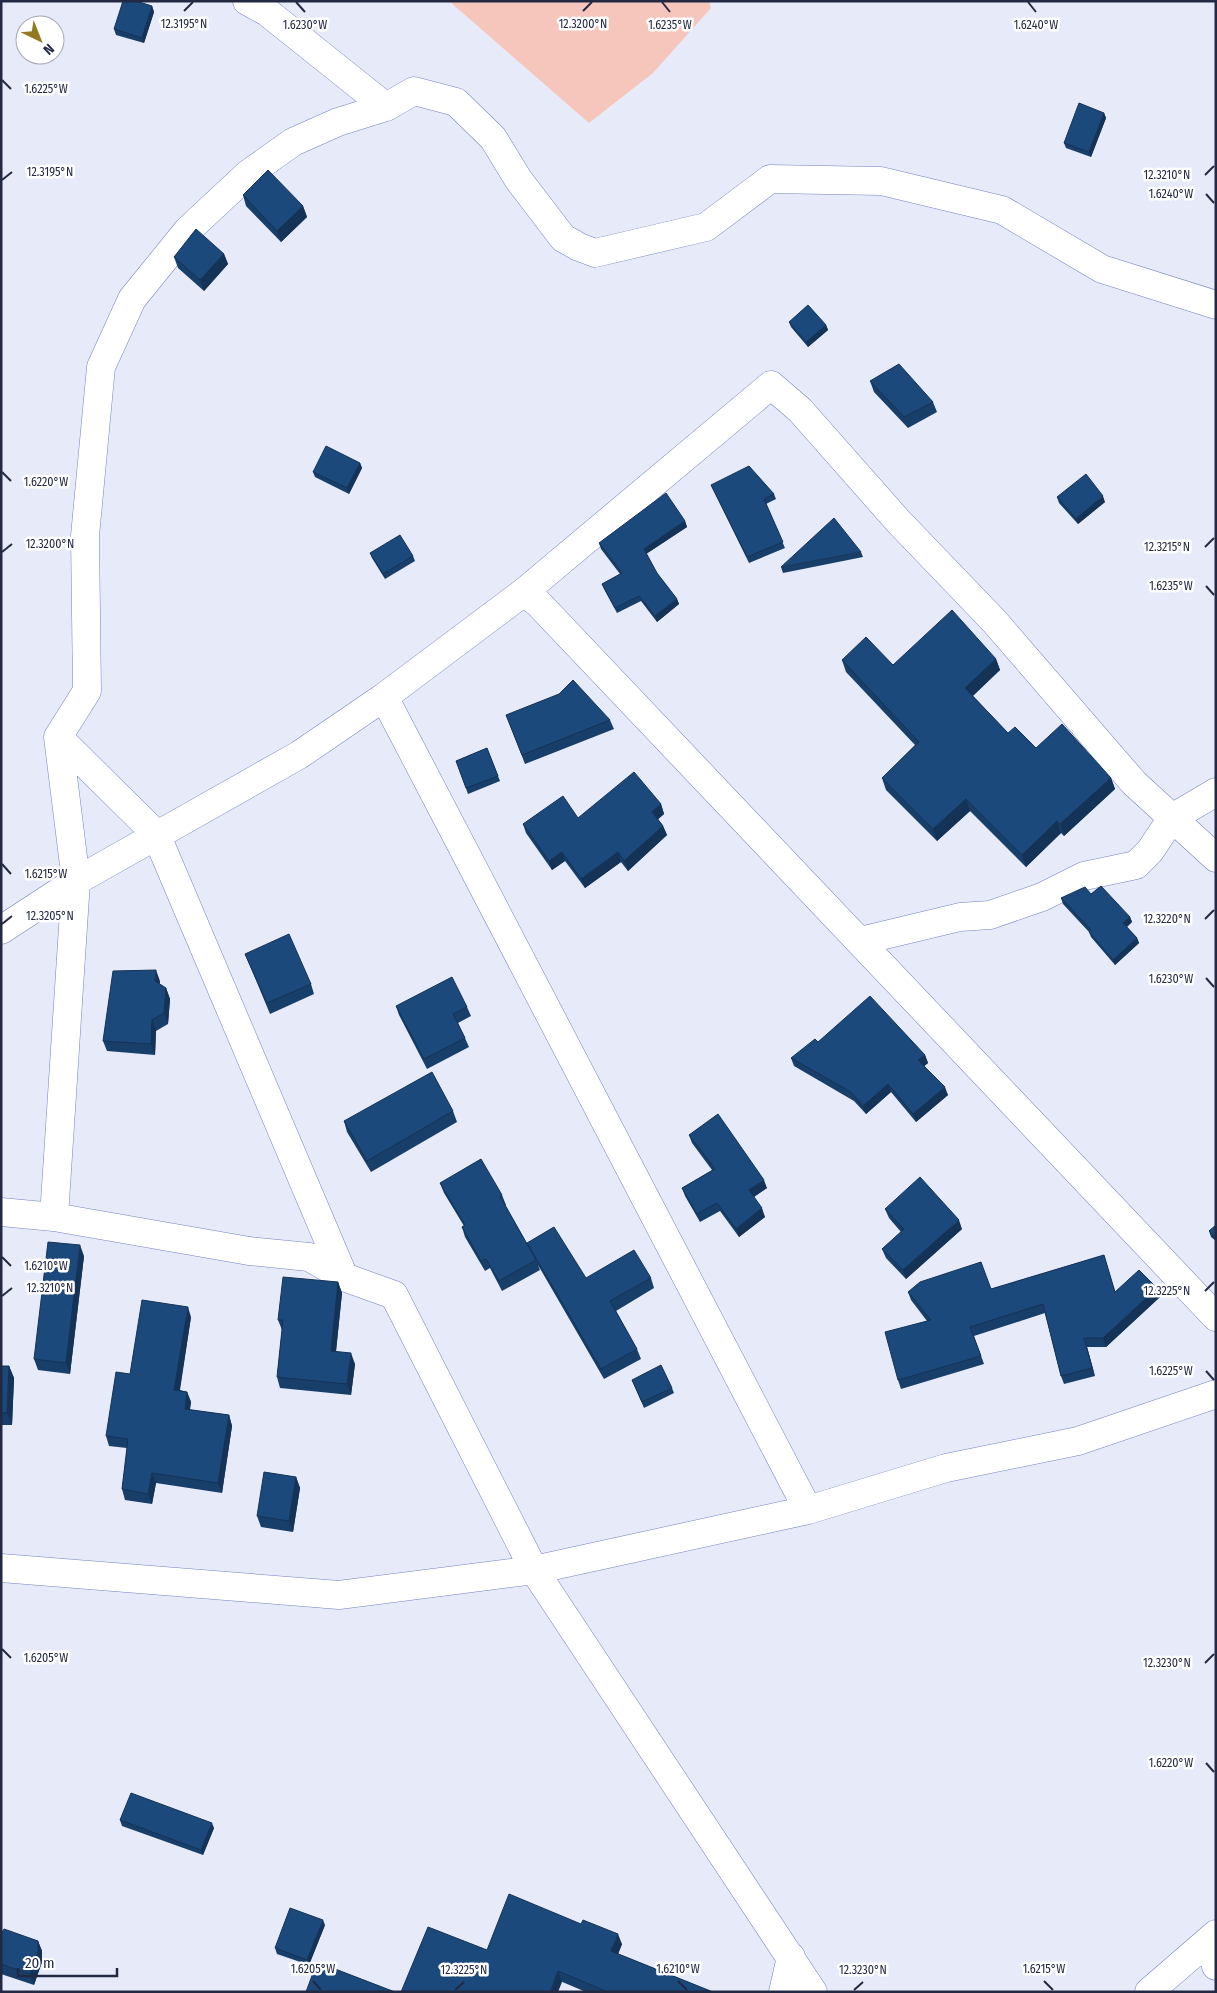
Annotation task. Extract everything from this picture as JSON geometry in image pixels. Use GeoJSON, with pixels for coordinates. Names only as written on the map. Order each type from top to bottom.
{"type":"FeatureCollection","features":[{"type":"Feature","properties":{"kind":"street"},"geometry":{"type":"LineString","coordinates":[[247,1],[267,12],[386,106]]}},
{"type":"Feature","properties":{"kind":"street"},"geometry":{"type":"LineString","coordinates":[[54,1217],[76,881],[58,737],[87,691],[85,536],[101,367],[132,299],[188,230],[248,174],[293,142],[338,122],[386,106],[414,91],[456,102],[493,138],[518,180],[564,238],[579,247],[595,253],[706,227],[770,179],[881,182],[1002,210],[1102,269],[1216,304]]}},
{"type":"Feature","properties":{"kind":"street"},"geometry":{"type":"LineString","coordinates":[[1,930],[76,881],[299,754],[384,697],[524,592],[771,385],[824,436],[898,521],[995,622],[1134,783],[1216,858]]}},
{"type":"Feature","properties":{"kind":"street"},"geometry":{"type":"LineString","coordinates":[[524,592],[539,604],[1216,1317]]}},
{"type":"Feature","properties":{"kind":"street"},"geometry":{"type":"LineString","coordinates":[[384,697],[808,1510]]}},
{"type":"Feature","properties":{"kind":"street"},"geometry":{"type":"LineString","coordinates":[[58,737],[156,834],[344,1277]]}},
{"type":"Feature","properties":{"kind":"street"},"geometry":{"type":"LineString","coordinates":[[860,941],[960,917],[990,915],[1042,897],[1084,876],[1136,864],[1150,851],[1172,818],[1216,792]]}},
{"type":"Feature","properties":{"kind":"street"},"geometry":{"type":"LineString","coordinates":[[1,1212],[54,1217],[249,1251],[309,1257],[344,1277],[394,1295],[534,1570],[791,1956],[813,1992]]}},
{"type":"Feature","properties":{"kind":"street"},"geometry":{"type":"LineString","coordinates":[[3,1571],[339,1595],[534,1570],[808,1510],[946,1468],[1078,1441],[1216,1394]]}},
{"type":"Feature","properties":{"kind":"street"},"geometry":{"type":"LineString","coordinates":[[1213,1936],[1216,1966]]}},
{"type":"Feature","properties":{"kind":"street"},"geometry":{"type":"LineString","coordinates":[[1149,1992],[1213,1936]]}},
{"type":"Feature","properties":{"kind":"street"},"geometry":{"type":"LineString","coordinates":[[783,1992],[791,1956]]}},
{"type":"Feature","properties":{"kind":"shaded area"},"geometry":{"type":"Polygon","coordinates":[[[449,1],[709,1],[711,8],[653,73],[589,123],[449,1]]]}},
{"type":"Feature","properties":{"kind":"building"},"geometry":{"type":"Polygon","coordinates":[[[123,1],[136,1],[152,6],[142,38],[114,29],[123,1]]]}},
{"type":"Feature","properties":{"kind":"building"},"geometry":{"type":"Polygon","coordinates":[[[1079,103],[1104,113],[1089,152],[1064,143],[1079,103]]]}},
{"type":"Feature","properties":{"kind":"building"},"geometry":{"type":"Polygon","coordinates":[[[268,170],[303,206],[277,231],[243,195],[268,170]]]}},
{"type":"Feature","properties":{"kind":"building"},"geometry":{"type":"Polygon","coordinates":[[[196,229],[224,254],[200,280],[174,257],[196,229]]]}},
{"type":"Feature","properties":{"kind":"building"},"geometry":{"type":"Polygon","coordinates":[[[808,305],[826,325],[806,342],[789,322],[808,305]]]}},
{"type":"Feature","properties":{"kind":"building"},"geometry":{"type":"Polygon","coordinates":[[[899,364],[933,402],[904,417],[870,381],[899,364]]]}},
{"type":"Feature","properties":{"kind":"building"},"geometry":{"type":"Polygon","coordinates":[[[326,446],[360,463],[347,488],[313,472],[326,446]]]}},
{"type":"Feature","properties":{"kind":"building"},"geometry":{"type":"Polygon","coordinates":[[[749,466],[774,494],[764,499],[783,542],[747,557],[711,485],[749,466]]]}},
{"type":"Feature","properties":{"kind":"building"},"geometry":{"type":"Polygon","coordinates":[[[1086,474],[1103,496],[1076,519],[1057,497],[1086,474]]]}},
{"type":"Feature","properties":{"kind":"building"},"geometry":{"type":"Polygon","coordinates":[[[666,493],[685,521],[644,549],[657,573],[677,599],[655,616],[639,596],[615,608],[602,584],[622,573],[599,543],[666,493]]]}},
{"type":"Feature","properties":{"kind":"building"},"geometry":{"type":"Polygon","coordinates":[[[834,518],[861,552],[781,567],[834,518]]]}},
{"type":"Feature","properties":{"kind":"building"},"geometry":{"type":"Polygon","coordinates":[[[400,535],[413,556],[383,574],[370,553],[400,535]]]}},
{"type":"Feature","properties":{"kind":"building"},"geometry":{"type":"Polygon","coordinates":[[[952,610],[996,659],[965,688],[1008,733],[1015,727],[1036,748],[1062,724],[1111,778],[1060,824],[1057,821],[1022,855],[966,799],[933,829],[882,778],[919,742],[842,660],[866,637],[893,665],[952,610]]]}},
{"type":"Feature","properties":{"kind":"building"},"geometry":{"type":"Polygon","coordinates":[[[573,680],[610,720],[522,755],[506,715],[559,694],[573,680]]]}},
{"type":"Feature","properties":{"kind":"building"},"geometry":{"type":"Polygon","coordinates":[[[487,748],[498,776],[466,788],[456,761],[487,748]]]}},
{"type":"Feature","properties":{"kind":"building"},"geometry":{"type":"Polygon","coordinates":[[[634,772],[661,804],[652,812],[663,826],[624,861],[618,852],[581,879],[562,852],[549,861],[523,824],[563,796],[578,818],[634,772]]]}},
{"type":"Feature","properties":{"kind":"building"},"geometry":{"type":"Polygon","coordinates":[[[1101,886],[1130,917],[1123,923],[1137,938],[1113,960],[1089,932],[1091,930],[1061,898],[1085,887],[1091,894],[1101,886]]]}},
{"type":"Feature","properties":{"kind":"building"},"geometry":{"type":"Polygon","coordinates":[[[289,934],[311,984],[267,1003],[245,954],[289,934]]]}},
{"type":"Feature","properties":{"kind":"building"},"geometry":{"type":"Polygon","coordinates":[[[156,970],[155,981],[166,988],[164,1013],[152,1020],[151,1044],[103,1041],[113,971],[156,970]]]}},
{"type":"Feature","properties":{"kind":"building"},"geometry":{"type":"Polygon","coordinates":[[[452,977],[467,1007],[453,1014],[465,1038],[424,1059],[396,1006],[452,977]]]}},
{"type":"Feature","properties":{"kind":"building"},"geometry":{"type":"Polygon","coordinates":[[[870,996],[925,1055],[918,1060],[945,1087],[913,1114],[888,1084],[863,1106],[851,1092],[791,1058],[815,1039],[818,1042],[870,996]]]}},
{"type":"Feature","properties":{"kind":"building"},"geometry":{"type":"Polygon","coordinates":[[[432,1072],[453,1111],[367,1161],[344,1121],[432,1072]]]}},
{"type":"Feature","properties":{"kind":"building"},"geometry":{"type":"Polygon","coordinates":[[[718,1114],[764,1180],[749,1190],[762,1208],[736,1229],[717,1203],[697,1214],[682,1188],[715,1169],[689,1135],[718,1114]]]}},
{"type":"Feature","properties":{"kind":"building"},"geometry":{"type":"Polygon","coordinates":[[[481,1159],[536,1260],[499,1281],[486,1259],[481,1261],[462,1227],[465,1225],[440,1183],[481,1159]]]}},
{"type":"Feature","properties":{"kind":"building"},"geometry":{"type":"Polygon","coordinates":[[[920,1177],[959,1220],[903,1270],[882,1249],[904,1229],[885,1209],[920,1177]]]}},
{"type":"Feature","properties":{"kind":"building"},"geometry":{"type":"Polygon","coordinates":[[[1216,1225],[1216,1238],[1209,1231],[1216,1225]]]}},
{"type":"Feature","properties":{"kind":"building"},"geometry":{"type":"Polygon","coordinates":[[[554,1227],[586,1278],[634,1250],[651,1278],[610,1301],[637,1349],[601,1369],[527,1243],[554,1227]]]}},
{"type":"Feature","properties":{"kind":"building"},"geometry":{"type":"Polygon","coordinates":[[[48,1242],[80,1245],[66,1363],[34,1359],[48,1242]]]}},
{"type":"Feature","properties":{"kind":"building"},"geometry":{"type":"Polygon","coordinates":[[[1104,1255],[1115,1292],[1139,1270],[1157,1288],[1103,1338],[1084,1338],[1092,1368],[1061,1376],[1043,1304],[970,1327],[981,1356],[898,1380],[885,1332],[931,1320],[908,1292],[920,1282],[981,1262],[991,1289],[1104,1255]]]}},
{"type":"Feature","properties":{"kind":"building"},"geometry":{"type":"Polygon","coordinates":[[[283,1277],[338,1282],[331,1351],[351,1353],[347,1384],[277,1377],[283,1320],[278,1320],[283,1277]]]}},
{"type":"Feature","properties":{"kind":"building"},"geometry":{"type":"Polygon","coordinates":[[[142,1300],[188,1307],[174,1390],[187,1392],[185,1409],[229,1415],[218,1483],[152,1473],[148,1494],[122,1489],[128,1439],[106,1436],[116,1372],[130,1374],[142,1300]]]}},
{"type":"Feature","properties":{"kind":"building"},"geometry":{"type":"Polygon","coordinates":[[[661,1365],[672,1388],[642,1402],[632,1380],[661,1365]]]}},
{"type":"Feature","properties":{"kind":"building"},"geometry":{"type":"Polygon","coordinates":[[[1,1366],[9,1366],[7,1413],[1,1413],[1,1366]]]}},
{"type":"Feature","properties":{"kind":"building"},"geometry":{"type":"Polygon","coordinates":[[[264,1472],[296,1477],[289,1521],[257,1516],[264,1472]]]}},
{"type":"Feature","properties":{"kind":"building"},"geometry":{"type":"Polygon","coordinates":[[[131,1793],[212,1823],[201,1850],[120,1820],[131,1793]]]}},
{"type":"Feature","properties":{"kind":"building"},"geometry":{"type":"Polygon","coordinates":[[[509,1894],[581,1924],[583,1920],[618,1934],[611,1951],[713,1992],[608,1992],[558,1971],[550,1992],[401,1992],[428,1927],[487,1950],[509,1894]]]}},
{"type":"Feature","properties":{"kind":"building"},"geometry":{"type":"Polygon","coordinates":[[[290,1908],[323,1920],[307,1960],[275,1948],[290,1908]]]}},
{"type":"Feature","properties":{"kind":"building"},"geometry":{"type":"Polygon","coordinates":[[[4,1929],[38,1941],[38,1952],[30,1974],[1,1964],[1,1934],[4,1929]]]}},
{"type":"Feature","properties":{"kind":"building"},"geometry":{"type":"Polygon","coordinates":[[[317,1962],[395,1992],[306,1992],[317,1962]]]}}]}
